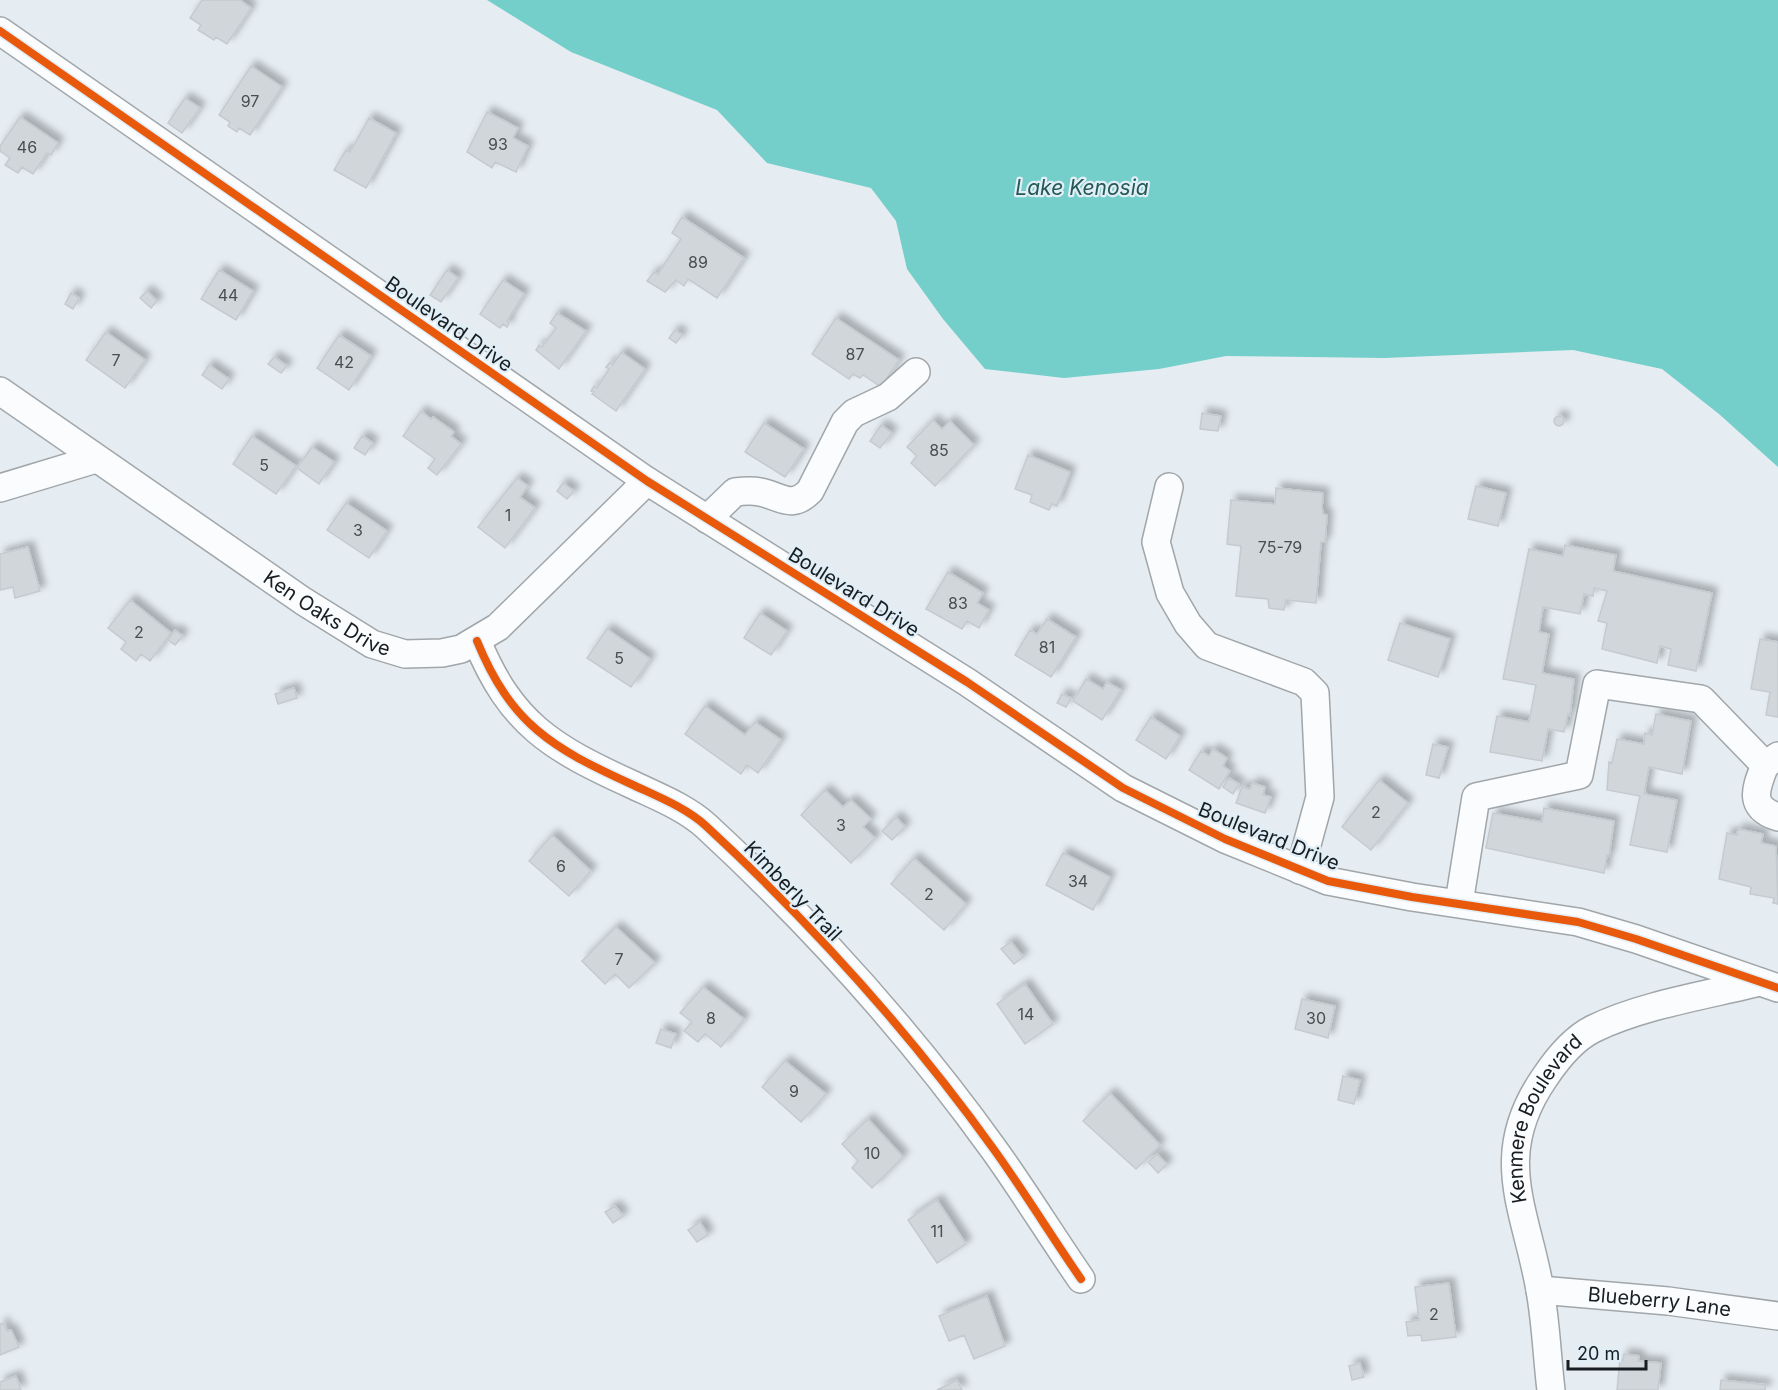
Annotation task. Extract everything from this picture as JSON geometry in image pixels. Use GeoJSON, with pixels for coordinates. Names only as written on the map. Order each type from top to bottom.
{"type":"FeatureCollection","features":[{"type":"Feature","properties":{"kind":"street","name":"Boulevard Drive"},"geometry":{"type":"LineString","coordinates":[[0,31],[647,482],[967,682],[1115,783],[1225,839],[1328,880],[1375,891],[1578,922],[1636,939],[1769,985]]}},
{"type":"Feature","properties":{"kind":"street"},"geometry":{"type":"LineString","coordinates":[[707,519],[735,492],[760,492],[792,502],[801,500],[810,491],[845,422],[854,413],[888,397],[916,372]]}},
{"type":"Feature","properties":{"kind":"street","name":"Ken Oaks Drive"},"geometry":{"type":"LineString","coordinates":[[0,391],[303,601],[372,644],[390,652],[423,655],[461,648],[477,641],[505,620],[647,482]]}},
{"type":"Feature","properties":{"kind":"street"},"geometry":{"type":"LineString","coordinates":[[0,488],[96,459]]}},
{"type":"Feature","properties":{"kind":"street"},"geometry":{"type":"LineString","coordinates":[[1169,487],[1156,542],[1170,593],[1188,624],[1207,646],[1304,682],[1315,693],[1320,797],[1300,870]]}},
{"type":"Feature","properties":{"kind":"street","name":"Kimberly Trail"},"geometry":{"type":"LineString","coordinates":[[477,641],[489,669],[511,705],[528,723],[566,752],[661,798],[704,824],[804,922],[916,1050],[994,1150],[1081,1279]]}},
{"type":"Feature","properties":{"kind":"street"},"geometry":{"type":"LineString","coordinates":[[1459,903],[1476,797],[1579,775],[1597,684],[1701,699],[1772,760],[1756,787],[1757,800],[1767,813],[1778,817]]}},
{"type":"Feature","properties":{"kind":"street","name":"Kenmere Boulevard"},"geometry":{"type":"LineString","coordinates":[[1551,1390],[1540,1290],[1522,1221],[1514,1167],[1523,1122],[1531,1101],[1555,1062],[1591,1030],[1617,1019],[1769,985]]}},
{"type":"Feature","properties":{"kind":"street","name":"Blueberry Lane"},"geometry":{"type":"LineString","coordinates":[[1540,1290],[1668,1301],[1778,1316]]}},
{"type":"Feature","properties":{"kind":"water","name":"Lake Kenosia"},"geometry":{"type":"Polygon","coordinates":[[[487,0],[1778,0],[1778,467],[1719,414],[1662,369],[1573,350],[1385,358],[1226,356],[1159,369],[1064,378],[985,369],[943,319],[907,269],[896,221],[871,188],[767,163],[717,110],[571,52],[487,0]]]}},
{"type":"Feature","properties":{"kind":"building"},"geometry":{"type":"Polygon","coordinates":[[[202,0],[240,0],[251,8],[227,44],[216,37],[214,40],[198,30],[201,25],[190,18],[202,0]]]}},
{"type":"Feature","properties":{"kind":"building"},"geometry":{"type":"Polygon","coordinates":[[[251,66],[282,87],[250,135],[239,128],[237,132],[228,126],[230,122],[219,115],[251,66]]]}},
{"type":"Feature","properties":{"kind":"building"},"geometry":{"type":"Polygon","coordinates":[[[185,98],[200,108],[182,133],[168,123],[185,98]]]}},
{"type":"Feature","properties":{"kind":"building"},"geometry":{"type":"Polygon","coordinates":[[[487,112],[518,128],[513,138],[528,146],[516,172],[495,162],[492,168],[467,152],[487,112]]]}},
{"type":"Feature","properties":{"kind":"building"},"geometry":{"type":"Polygon","coordinates":[[[20,117],[58,143],[51,155],[47,153],[33,174],[22,167],[18,173],[5,165],[10,158],[0,151],[0,146],[20,117]]]}},
{"type":"Feature","properties":{"kind":"building"},"geometry":{"type":"Polygon","coordinates":[[[369,118],[396,133],[366,188],[334,170],[346,150],[350,152],[369,118]]]}},
{"type":"Feature","properties":{"kind":"building"},"geometry":{"type":"Polygon","coordinates":[[[682,217],[744,258],[717,298],[688,279],[684,286],[676,280],[665,292],[647,281],[654,272],[658,274],[681,239],[672,233],[682,217]]]}},
{"type":"Feature","properties":{"kind":"building"},"geometry":{"type":"Polygon","coordinates":[[[219,270],[253,291],[236,320],[201,299],[219,270]]]}},
{"type":"Feature","properties":{"kind":"building"},"geometry":{"type":"Polygon","coordinates":[[[447,270],[458,278],[441,302],[430,295],[447,270]]]}},
{"type":"Feature","properties":{"kind":"building"},"geometry":{"type":"Polygon","coordinates":[[[503,280],[524,294],[507,321],[509,323],[507,327],[503,324],[500,328],[480,314],[503,280]]]}},
{"type":"Feature","properties":{"kind":"building"},"geometry":{"type":"Polygon","coordinates":[[[147,291],[157,301],[151,308],[140,298],[147,291]]]}},
{"type":"Feature","properties":{"kind":"building"},"geometry":{"type":"Polygon","coordinates":[[[71,293],[79,298],[73,309],[65,304],[71,293]]]}},
{"type":"Feature","properties":{"kind":"building"},"geometry":{"type":"Polygon","coordinates":[[[557,313],[586,331],[559,369],[536,350],[539,345],[542,347],[556,328],[550,323],[557,313]]]}},
{"type":"Feature","properties":{"kind":"building"},"geometry":{"type":"Polygon","coordinates":[[[836,318],[899,360],[881,387],[863,375],[860,378],[853,374],[849,379],[812,354],[836,318]]]}},
{"type":"Feature","properties":{"kind":"building"},"geometry":{"type":"Polygon","coordinates":[[[675,330],[682,335],[676,343],[669,338],[675,330]]]}},
{"type":"Feature","properties":{"kind":"building"},"geometry":{"type":"Polygon","coordinates":[[[106,332],[145,360],[125,388],[86,360],[106,332]]]}},
{"type":"Feature","properties":{"kind":"building"},"geometry":{"type":"Polygon","coordinates":[[[339,335],[371,356],[349,390],[317,368],[339,335]]]}},
{"type":"Feature","properties":{"kind":"building"},"geometry":{"type":"Polygon","coordinates":[[[621,352],[645,369],[616,411],[591,391],[594,386],[597,388],[609,369],[606,367],[610,362],[613,365],[621,352]]]}},
{"type":"Feature","properties":{"kind":"building"},"geometry":{"type":"Polygon","coordinates":[[[274,357],[287,366],[281,373],[268,364],[274,357]]]}},
{"type":"Feature","properties":{"kind":"building"},"geometry":{"type":"Polygon","coordinates":[[[209,365],[229,379],[222,389],[202,375],[209,365]]]}},
{"type":"Feature","properties":{"kind":"building"},"geometry":{"type":"Polygon","coordinates":[[[421,411],[454,432],[451,436],[461,444],[437,475],[428,468],[435,459],[403,436],[421,411]]]}},
{"type":"Feature","properties":{"kind":"building"},"geometry":{"type":"Polygon","coordinates":[[[1202,413],[1221,416],[1218,431],[1200,429],[1202,413]]]}},
{"type":"Feature","properties":{"kind":"building"},"geometry":{"type":"Polygon","coordinates":[[[1559,416],[1563,417],[1563,425],[1559,426],[1555,425],[1554,421],[1555,417],[1559,416]]]}},
{"type":"Feature","properties":{"kind":"building"},"geometry":{"type":"Polygon","coordinates":[[[933,420],[942,429],[950,421],[974,445],[935,486],[911,463],[917,456],[907,447],[933,420]]]}},
{"type":"Feature","properties":{"kind":"building"},"geometry":{"type":"Polygon","coordinates":[[[764,423],[804,449],[785,477],[745,452],[764,423]]]}},
{"type":"Feature","properties":{"kind":"building"},"geometry":{"type":"Polygon","coordinates":[[[881,425],[892,433],[880,448],[870,441],[881,425]]]}},
{"type":"Feature","properties":{"kind":"building"},"geometry":{"type":"Polygon","coordinates":[[[252,436],[296,466],[276,494],[233,464],[252,436]]]}},
{"type":"Feature","properties":{"kind":"building"},"geometry":{"type":"Polygon","coordinates":[[[362,436],[373,443],[365,455],[354,448],[362,436]]]}},
{"type":"Feature","properties":{"kind":"building"},"geometry":{"type":"Polygon","coordinates":[[[312,447],[334,462],[319,484],[297,468],[312,447]]]}},
{"type":"Feature","properties":{"kind":"building"},"geometry":{"type":"Polygon","coordinates":[[[1028,455],[1070,472],[1057,506],[1052,504],[1049,510],[1030,502],[1032,495],[1015,489],[1028,455]]]}},
{"type":"Feature","properties":{"kind":"building"},"geometry":{"type":"Polygon","coordinates":[[[517,478],[528,486],[520,497],[535,508],[505,548],[478,527],[517,478]]]}},
{"type":"Feature","properties":{"kind":"building"},"geometry":{"type":"Polygon","coordinates":[[[563,483],[574,491],[567,499],[557,491],[563,483]]]}},
{"type":"Feature","properties":{"kind":"building"},"geometry":{"type":"Polygon","coordinates":[[[1476,486],[1506,493],[1498,526],[1468,519],[1476,486]]]}},
{"type":"Feature","properties":{"kind":"building"},"geometry":{"type":"Polygon","coordinates":[[[1276,488],[1323,493],[1323,514],[1327,515],[1325,542],[1321,542],[1316,603],[1286,600],[1284,610],[1269,608],[1268,599],[1236,596],[1241,546],[1227,544],[1231,500],[1275,504],[1276,488]]]}},
{"type":"Feature","properties":{"kind":"building"},"geometry":{"type":"Polygon","coordinates":[[[346,503],[387,531],[369,558],[327,530],[346,503]]]}},
{"type":"Feature","properties":{"kind":"building"},"geometry":{"type":"Polygon","coordinates":[[[1565,545],[1616,555],[1613,571],[1712,593],[1696,671],[1668,665],[1671,649],[1660,646],[1657,663],[1602,649],[1607,623],[1598,621],[1607,591],[1594,588],[1593,596],[1584,594],[1580,614],[1543,607],[1539,632],[1549,634],[1542,673],[1574,679],[1570,715],[1568,714],[1564,732],[1548,729],[1542,761],[1490,752],[1497,716],[1529,722],[1536,685],[1503,679],[1529,549],[1563,556],[1565,545]]]}},
{"type":"Feature","properties":{"kind":"building"},"geometry":{"type":"Polygon","coordinates":[[[28,547],[40,591],[15,598],[13,587],[0,590],[0,554],[28,547]]]}},
{"type":"Feature","properties":{"kind":"building"},"geometry":{"type":"Polygon","coordinates":[[[948,572],[983,593],[977,603],[989,610],[979,628],[967,621],[962,629],[926,609],[948,572]]]}},
{"type":"Feature","properties":{"kind":"building"},"geometry":{"type":"Polygon","coordinates":[[[130,600],[171,633],[150,661],[141,654],[136,661],[121,649],[126,642],[108,628],[130,600]]]}},
{"type":"Feature","properties":{"kind":"building"},"geometry":{"type":"Polygon","coordinates":[[[760,613],[787,631],[771,655],[744,638],[760,613]]]}},
{"type":"Feature","properties":{"kind":"building"},"geometry":{"type":"Polygon","coordinates":[[[1047,619],[1076,637],[1051,677],[1015,655],[1030,630],[1037,634],[1047,619]]]}},
{"type":"Feature","properties":{"kind":"building"},"geometry":{"type":"Polygon","coordinates":[[[1400,623],[1450,639],[1438,677],[1388,660],[1400,623]]]}},
{"type":"Feature","properties":{"kind":"building"},"geometry":{"type":"Polygon","coordinates":[[[607,629],[650,659],[631,687],[587,658],[607,629]]]}},
{"type":"Feature","properties":{"kind":"building"},"geometry":{"type":"Polygon","coordinates":[[[175,630],[183,636],[175,645],[168,640],[175,630]]]}},
{"type":"Feature","properties":{"kind":"building"},"geometry":{"type":"Polygon","coordinates":[[[1760,639],[1778,642],[1778,717],[1766,715],[1770,692],[1751,689],[1760,639]]]}},
{"type":"Feature","properties":{"kind":"building"},"geometry":{"type":"Polygon","coordinates":[[[1086,679],[1103,689],[1107,682],[1121,690],[1102,720],[1073,701],[1086,679]]]}},
{"type":"Feature","properties":{"kind":"building"},"geometry":{"type":"Polygon","coordinates":[[[294,688],[297,698],[278,704],[275,694],[294,688]]]}},
{"type":"Feature","properties":{"kind":"building"},"geometry":{"type":"Polygon","coordinates":[[[1062,694],[1071,698],[1066,707],[1057,703],[1062,694]]]}},
{"type":"Feature","properties":{"kind":"building"},"geometry":{"type":"Polygon","coordinates":[[[705,706],[745,735],[755,722],[781,740],[758,773],[747,765],[741,774],[685,734],[705,706]]]}},
{"type":"Feature","properties":{"kind":"building"},"geometry":{"type":"Polygon","coordinates":[[[1656,714],[1691,721],[1682,774],[1649,767],[1644,794],[1677,800],[1667,852],[1630,845],[1640,796],[1607,790],[1609,762],[1612,763],[1617,739],[1644,744],[1645,733],[1652,735],[1656,714]]]}},
{"type":"Feature","properties":{"kind":"building"},"geometry":{"type":"Polygon","coordinates":[[[1151,717],[1180,736],[1166,759],[1136,740],[1151,717]]]}},
{"type":"Feature","properties":{"kind":"building"},"geometry":{"type":"Polygon","coordinates":[[[1433,744],[1448,747],[1439,778],[1426,775],[1433,744]]]}},
{"type":"Feature","properties":{"kind":"building"},"geometry":{"type":"Polygon","coordinates":[[[1213,749],[1227,758],[1223,766],[1230,771],[1219,789],[1189,770],[1201,751],[1209,756],[1213,749]]]}},
{"type":"Feature","properties":{"kind":"building"},"geometry":{"type":"Polygon","coordinates":[[[1229,778],[1239,784],[1233,794],[1223,787],[1229,778]]]}},
{"type":"Feature","properties":{"kind":"building"},"geometry":{"type":"Polygon","coordinates":[[[1379,780],[1408,803],[1371,850],[1342,827],[1379,780]]]}},
{"type":"Feature","properties":{"kind":"building"},"geometry":{"type":"Polygon","coordinates":[[[1252,783],[1265,787],[1263,795],[1271,797],[1265,813],[1236,803],[1242,787],[1250,789],[1252,783]]]}},
{"type":"Feature","properties":{"kind":"building"},"geometry":{"type":"Polygon","coordinates":[[[825,790],[843,807],[851,800],[871,819],[863,827],[875,838],[851,863],[801,815],[825,790]]]}},
{"type":"Feature","properties":{"kind":"building"},"geometry":{"type":"Polygon","coordinates":[[[1544,808],[1614,821],[1604,873],[1486,848],[1493,813],[1542,822],[1544,808]]]}},
{"type":"Feature","properties":{"kind":"building"},"geometry":{"type":"Polygon","coordinates":[[[896,817],[905,827],[892,840],[882,831],[896,817]]]}},
{"type":"Feature","properties":{"kind":"building"},"geometry":{"type":"Polygon","coordinates":[[[1738,829],[1763,834],[1761,843],[1776,846],[1778,904],[1773,903],[1774,898],[1750,894],[1751,887],[1719,879],[1727,833],[1737,835],[1738,829]]]}},
{"type":"Feature","properties":{"kind":"building"},"geometry":{"type":"Polygon","coordinates":[[[552,835],[591,871],[569,896],[529,861],[552,835]]]}},
{"type":"Feature","properties":{"kind":"building"},"geometry":{"type":"Polygon","coordinates":[[[1063,853],[1110,877],[1093,910],[1046,885],[1063,853]]]}},
{"type":"Feature","properties":{"kind":"building"},"geometry":{"type":"Polygon","coordinates":[[[914,858],[966,904],[944,930],[891,884],[914,858]]]}},
{"type":"Feature","properties":{"kind":"building"},"geometry":{"type":"Polygon","coordinates":[[[616,927],[655,963],[629,988],[615,974],[605,984],[582,961],[616,927]]]}},
{"type":"Feature","properties":{"kind":"building"},"geometry":{"type":"Polygon","coordinates":[[[1011,942],[1023,957],[1014,964],[1001,949],[1011,942]]]}},
{"type":"Feature","properties":{"kind":"building"},"geometry":{"type":"Polygon","coordinates":[[[1025,984],[1053,1024],[1025,1044],[997,1004],[1025,984]]]}},
{"type":"Feature","properties":{"kind":"building"},"geometry":{"type":"Polygon","coordinates":[[[703,987],[744,1019],[721,1047],[705,1034],[698,1042],[684,1031],[692,1022],[680,1013],[703,987]]]}},
{"type":"Feature","properties":{"kind":"building"},"geometry":{"type":"Polygon","coordinates":[[[1302,999],[1335,1006],[1328,1038],[1295,1029],[1302,999]]]}},
{"type":"Feature","properties":{"kind":"building"},"geometry":{"type":"Polygon","coordinates":[[[661,1029],[676,1034],[671,1048],[656,1043],[661,1029]]]}},
{"type":"Feature","properties":{"kind":"building"},"geometry":{"type":"Polygon","coordinates":[[[785,1061],[826,1094],[801,1122],[762,1087],[785,1061]]]}},
{"type":"Feature","properties":{"kind":"building"},"geometry":{"type":"Polygon","coordinates":[[[1343,1076],[1360,1080],[1354,1104],[1338,1100],[1343,1076]]]}},
{"type":"Feature","properties":{"kind":"building"},"geometry":{"type":"Polygon","coordinates":[[[1110,1093],[1160,1145],[1136,1169],[1083,1121],[1110,1093]]]}},
{"type":"Feature","properties":{"kind":"building"},"geometry":{"type":"Polygon","coordinates":[[[868,1119],[903,1157],[872,1188],[852,1168],[858,1161],[842,1144],[868,1119]]]}},
{"type":"Feature","properties":{"kind":"building"},"geometry":{"type":"Polygon","coordinates":[[[1157,1154],[1167,1164],[1158,1173],[1148,1162],[1157,1154]]]}},
{"type":"Feature","properties":{"kind":"building"},"geometry":{"type":"Polygon","coordinates":[[[937,1200],[966,1244],[937,1263],[908,1220],[937,1200]]]}},
{"type":"Feature","properties":{"kind":"building"},"geometry":{"type":"Polygon","coordinates":[[[615,1206],[623,1216],[613,1223],[605,1212],[615,1206]]]}},
{"type":"Feature","properties":{"kind":"building"},"geometry":{"type":"Polygon","coordinates":[[[700,1222],[708,1235],[697,1242],[688,1230],[700,1222]]]}},
{"type":"Feature","properties":{"kind":"building"},"geometry":{"type":"Polygon","coordinates":[[[1449,1283],[1456,1337],[1422,1341],[1421,1335],[1408,1336],[1406,1322],[1419,1320],[1415,1287],[1449,1283]]]}},
{"type":"Feature","properties":{"kind":"building"},"geometry":{"type":"Polygon","coordinates":[[[987,1296],[1005,1346],[974,1359],[964,1335],[949,1341],[939,1316],[987,1296]]]}},
{"type":"Feature","properties":{"kind":"building"},"geometry":{"type":"Polygon","coordinates":[[[3,1323],[7,1331],[11,1330],[19,1347],[0,1355],[0,1324],[3,1323]]]}},
{"type":"Feature","properties":{"kind":"building"},"geometry":{"type":"Polygon","coordinates":[[[1624,1354],[1639,1356],[1638,1361],[1661,1363],[1658,1390],[1617,1390],[1620,1360],[1623,1360],[1624,1354]]]}},
{"type":"Feature","properties":{"kind":"building"},"geometry":{"type":"Polygon","coordinates":[[[1360,1363],[1364,1377],[1352,1380],[1349,1366],[1360,1363]]]}},
{"type":"Feature","properties":{"kind":"building"},"geometry":{"type":"Polygon","coordinates":[[[16,1376],[21,1390],[0,1390],[0,1382],[16,1376]]]}},
{"type":"Feature","properties":{"kind":"building"},"geometry":{"type":"Polygon","coordinates":[[[957,1380],[962,1390],[937,1390],[957,1380]]]}},
{"type":"Feature","properties":{"kind":"building"},"geometry":{"type":"Polygon","coordinates":[[[1721,1380],[1766,1385],[1765,1390],[1720,1390],[1721,1380]]]}},
{"type":"Feature","properties":{"kind":"cycle path"},"geometry":{"type":"LineString","coordinates":[[0,31],[647,481],[967,682],[1123,788],[1225,839],[1328,881],[1412,897],[1578,922],[1636,939],[1778,988]]}},
{"type":"Feature","properties":{"kind":"cycle path"},"geometry":{"type":"LineString","coordinates":[[477,641],[504,693],[537,730],[578,758],[670,802],[698,819],[822,941],[895,1023],[963,1107],[1081,1279]]}}]}
